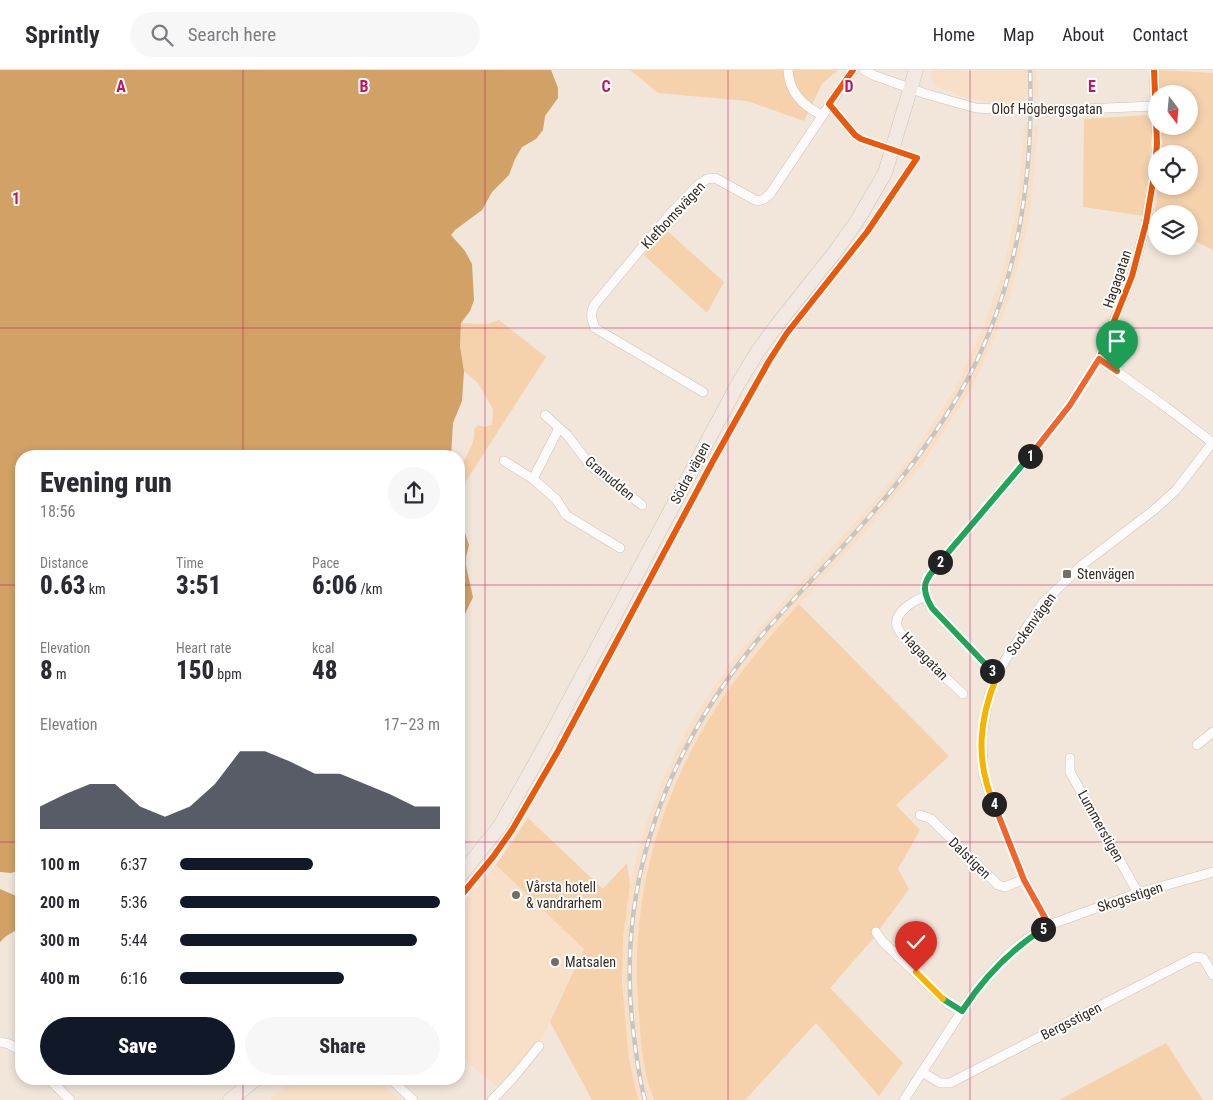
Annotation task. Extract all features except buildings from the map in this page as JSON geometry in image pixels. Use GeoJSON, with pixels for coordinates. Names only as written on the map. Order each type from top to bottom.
{"type":"FeatureCollection","features":[{"type":"Feature","properties":{"kind":"highway","name":"Södra vägen"},"geometry":{"type":"LineString","coordinates":[[465,870],[500,826],[546,744],[734,392],[758,351],[852,228],[885,172],[916,70]]}},
{"type":"Feature","properties":{"kind":"highway"},"geometry":{"type":"LineString","coordinates":[[230,1100],[249,1085]]}},
{"type":"Feature","properties":{"kind":"street"},"geometry":{"type":"LineString","coordinates":[[788,70],[788,78],[793,91],[808,108],[822,115]]}},
{"type":"Feature","properties":{"kind":"street","name":"Klefbomsvägen"},"geometry":{"type":"LineString","coordinates":[[703,392],[595,328],[590,312],[664,221],[699,184],[707,179],[715,178],[757,201],[764,199],[770,194],[853,70]]}},
{"type":"Feature","properties":{"kind":"street","name":"Olof Högbergsgatan"},"geometry":{"type":"LineString","coordinates":[[864,70],[873,76],[910,89],[976,108],[1032,111],[1148,106]]}},
{"type":"Feature","properties":{"kind":"street","name":"Hagagatan"},"geometry":{"type":"LineString","coordinates":[[1154,70],[1155,85]]}},
{"type":"Feature","properties":{"kind":"street","name":"Hagagatan"},"geometry":{"type":"LineString","coordinates":[[963,694],[918,652],[898,627],[898,620],[901,612],[916,599],[925,597],[924,586],[927,577],[1052,428],[1099,359],[1132,276],[1146,223],[1155,170],[1157,135]]}},
{"type":"Feature","properties":{"kind":"street"},"geometry":{"type":"LineString","coordinates":[[1099,359],[1213,442]]}},
{"type":"Feature","properties":{"kind":"street","name":"Granudden"},"geometry":{"type":"LineString","coordinates":[[544,415],[567,435],[592,466],[642,505]]}},
{"type":"Feature","properties":{"kind":"street"},"geometry":{"type":"LineString","coordinates":[[533,479],[559,428]]}},
{"type":"Feature","properties":{"kind":"street","name":"Sockenvägen"},"geometry":{"type":"LineString","coordinates":[[1049,925],[1024,880],[983,773],[982,736],[989,695],[997,676],[1020,636],[1043,603],[1082,565],[1154,510],[1176,490],[1213,442]]}},
{"type":"Feature","properties":{"kind":"street"},"geometry":{"type":"LineString","coordinates":[[504,461],[533,479],[556,499],[566,515],[620,548]]}},
{"type":"Feature","properties":{"kind":"street"},"geometry":{"type":"LineString","coordinates":[[925,597],[932,608],[997,676]]}},
{"type":"Feature","properties":{"kind":"street"},"geometry":{"type":"LineString","coordinates":[[1197,745],[1213,732]]}},
{"type":"Feature","properties":{"kind":"street","name":"Lummerstigen"},"geometry":{"type":"LineString","coordinates":[[1070,758],[1070,772],[1138,893]]}},
{"type":"Feature","properties":{"kind":"street","name":"Dalstigen"},"geometry":{"type":"LineString","coordinates":[[920,815],[931,819],[998,885],[1005,887],[1024,880]]}},
{"type":"Feature","properties":{"kind":"street","name":"Skogsstigen"},"geometry":{"type":"LineString","coordinates":[[1049,925],[1138,893],[1213,872]]}},
{"type":"Feature","properties":{"kind":"street"},"geometry":{"type":"LineString","coordinates":[[904,1100],[976,989],[1007,955],[1049,925]]}},
{"type":"Feature","properties":{"kind":"street"},"geometry":{"type":"LineString","coordinates":[[876,932],[882,941],[948,1004],[962,1011]]}},
{"type":"Feature","properties":{"kind":"street","name":"Bergsstigen"},"geometry":{"type":"LineString","coordinates":[[922,1072],[940,1083],[950,1083],[1194,957],[1203,958],[1213,975]]}},
{"type":"Feature","properties":{"kind":"street"},"geometry":{"type":"LineString","coordinates":[[0,1042],[15,1048]]}},
{"type":"Feature","properties":{"kind":"street"},"geometry":{"type":"LineString","coordinates":[[492,1100],[539,1046]]}},
{"type":"Feature","properties":{"kind":"street"},"geometry":{"type":"LineString","coordinates":[[55,1085],[70,1100]]}},
{"type":"Feature","properties":{"kind":"street"},"geometry":{"type":"LineString","coordinates":[[397,1085],[413,1100]]}},
{"type":"Feature","properties":{"kind":"shaded area"},"geometry":{"type":"Polygon","coordinates":[[[0,70],[551,70],[558,88],[558,98],[545,116],[543,130],[536,139],[522,147],[509,175],[492,192],[482,210],[451,235],[465,251],[472,264],[474,300],[470,311],[461,323],[460,346],[464,371],[462,401],[453,423],[451,450],[15,450],[15,872],[0,872],[0,70]]]}},
{"type":"Feature","properties":{"kind":"shaded area"},"geometry":{"type":"Polygon","coordinates":[[[630,70],[838,70],[822,84],[804,121],[747,101],[658,93],[630,70]]]}},
{"type":"Feature","properties":{"kind":"shaded area"},"geometry":{"type":"Polygon","coordinates":[[[932,70],[957,70],[971,73],[972,70],[1037,70],[1038,97],[1024,97],[1025,104],[989,102],[967,98],[935,86],[930,77],[932,70]]]}},
{"type":"Feature","properties":{"kind":"shaded area"},"geometry":{"type":"Polygon","coordinates":[[[1159,70],[1213,73],[1213,250],[1198,242],[1198,205],[1156,205],[1157,195],[1198,195],[1198,145],[1161,145],[1161,135],[1198,135],[1198,85],[1160,85],[1159,70]]]}},
{"type":"Feature","properties":{"kind":"shaded area"},"geometry":{"type":"Polygon","coordinates":[[[1146,115],[1148,117],[1148,135],[1152,135],[1151,145],[1148,145],[1148,174],[1144,216],[1083,207],[1084,119],[1146,115]]]}},
{"type":"Feature","properties":{"kind":"shaded area"},"geometry":{"type":"Polygon","coordinates":[[[1024,125],[1038,125],[1029,218],[1009,300],[978,375],[924,462],[858,540],[780,626],[727,693],[690,753],[670,798],[655,843],[640,912],[636,961],[638,1005],[643,1057],[652,1100],[638,1100],[629,1059],[624,1006],[623,938],[630,885],[641,839],[657,793],[690,723],[731,662],[769,617],[877,498],[913,454],[954,390],[984,325],[1001,276],[1015,216],[1024,125]]]}},
{"type":"Feature","properties":{"kind":"shaded area"},"geometry":{"type":"Polygon","coordinates":[[[664,228],[724,282],[707,313],[644,255],[664,228]]]}},
{"type":"Feature","properties":{"kind":"shaded area"},"geometry":{"type":"Polygon","coordinates":[[[499,320],[546,357],[465,483],[465,458],[473,441],[474,429],[478,425],[485,427],[492,425],[493,409],[478,383],[464,371],[460,346],[461,323],[487,324],[499,320]]]}},
{"type":"Feature","properties":{"kind":"shaded area"},"geometry":{"type":"Polygon","coordinates":[[[465,533],[469,545],[466,566],[473,597],[465,614],[465,533]]]}},
{"type":"Feature","properties":{"kind":"shaded area"},"geometry":{"type":"Polygon","coordinates":[[[799,604],[949,756],[896,805],[920,830],[898,869],[909,889],[872,940],[830,988],[903,1063],[879,1096],[816,1023],[745,1100],[654,1100],[643,1058],[637,974],[638,934],[643,894],[663,816],[678,779],[716,708],[766,642],[799,604]]]}},
{"type":"Feature","properties":{"kind":"shaded area"},"geometry":{"type":"Polygon","coordinates":[[[528,818],[603,889],[627,863],[630,885],[623,938],[622,982],[629,1059],[638,1100],[592,1100],[550,1022],[584,949],[496,865],[528,818]]]}},
{"type":"Feature","properties":{"kind":"shaded area"},"geometry":{"type":"Polygon","coordinates":[[[500,860],[584,949],[539,1046],[498,1088],[465,1060],[465,900],[500,860]]]}},
{"type":"Feature","properties":{"kind":"shaded area"},"geometry":{"type":"Polygon","coordinates":[[[0,889],[15,895],[15,931],[0,942],[0,889]]]}},
{"type":"Feature","properties":{"kind":"shaded area"},"geometry":{"type":"Polygon","coordinates":[[[1166,1043],[1203,1100],[1059,1100],[1166,1043]]]}},
{"type":"Feature","properties":{"kind":"shaded area"},"geometry":{"type":"Polygon","coordinates":[[[286,1085],[383,1085],[400,1100],[270,1100],[286,1085]]]}},
{"type":"Feature","properties":{"kind":"railway"},"geometry":{"type":"LineString","coordinates":[[645,1100],[633,1030],[630,968],[633,917],[642,867],[655,819],[674,772],[697,727],[725,684],[756,642],[897,484],[936,431],[960,393],[979,356],[995,317],[1008,277],[1018,236],[1029,154],[1030,70]]}},
{"type":"Feature","properties":{"kind":"cycle path"},"geometry":{"type":"LineString","coordinates":[[465,891],[512,830],[558,751],[713,461],[769,361],[787,333],[867,232],[917,158],[861,139],[855,135],[829,104],[853,70]]}},
{"type":"Feature","properties":{"kind":"cycle path"},"geometry":{"type":"LineString","coordinates":[[997,676],[932,608],[925,593],[927,577],[1034,452],[1069,405],[1099,359],[1132,276],[1146,223],[1155,170],[1157,143],[1154,70]]}},
{"type":"Feature","properties":{"kind":"place","name":"Stenvägen"},"geometry":{"type":"Point","coordinates":[1067,574]}},
{"type":"Feature","properties":{"kind":"place","name":"Vårsta hotell & vandrarhem"},"geometry":{"type":"Point","coordinates":[516,895]}},
{"type":"Feature","properties":{"kind":"place","name":"Matsalen"},"geometry":{"type":"Point","coordinates":[555,962]}},
{"type":"Feature","properties":{"kind":"route"},"geometry":{"type":"LineString","coordinates":[[916,972],[948,1004],[962,1011],[976,989],[1007,955],[1024,941],[1049,925],[1024,880],[983,773],[981,754],[985,711],[997,676],[932,608],[925,597],[924,586],[927,577],[1034,452],[1070,405],[1099,359],[1117,371]]}}]}
